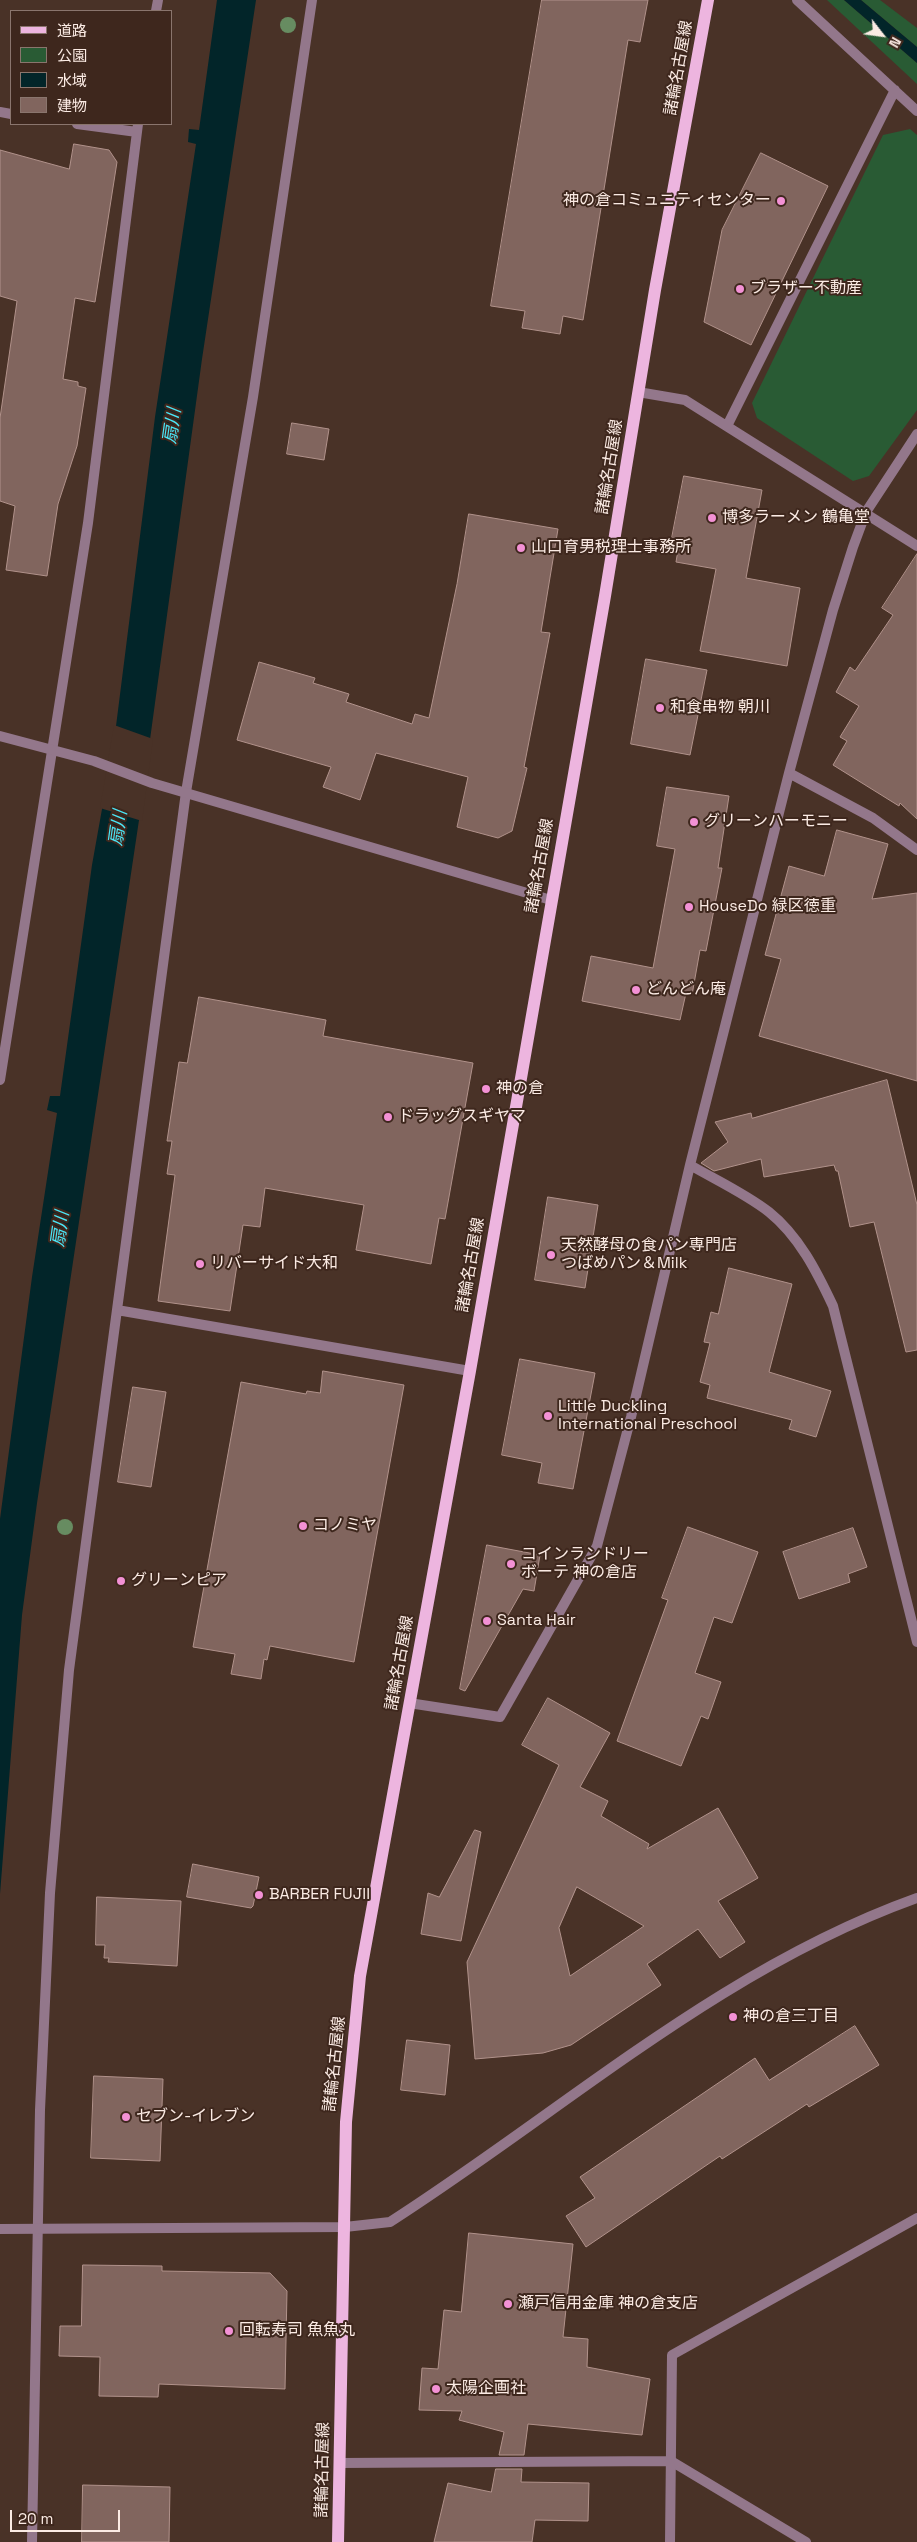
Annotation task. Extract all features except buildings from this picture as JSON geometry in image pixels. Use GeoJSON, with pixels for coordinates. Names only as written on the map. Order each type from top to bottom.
{"type":"FeatureCollection","features":[{"type":"Feature","properties":{"kind":"main road","name":"諸輪名古屋線"},"geometry":{"type":"LineString","coordinates":[[338,2542],[346,2122],[360,1976],[470,1371],[638,392],[708,0]]}},
{"type":"Feature","properties":{"kind":"street"},"geometry":{"type":"LineString","coordinates":[[32,2542],[40,2100],[54,1838],[69,1670],[186,792],[255,388],[312,0]]}},
{"type":"Feature","properties":{"kind":"street"},"geometry":{"type":"LineString","coordinates":[[797,0],[917,111]]}},
{"type":"Feature","properties":{"kind":"street"},"geometry":{"type":"LineString","coordinates":[[727,426],[895,90]]}},
{"type":"Feature","properties":{"kind":"street"},"geometry":{"type":"LineString","coordinates":[[0,1080],[4,1023],[53,750],[88,523],[137,128],[92,125]]}},
{"type":"Feature","properties":{"kind":"street"},"geometry":{"type":"LineString","coordinates":[[638,392],[685,400],[866,512],[917,546]]}},
{"type":"Feature","properties":{"kind":"street"},"geometry":{"type":"LineString","coordinates":[[409,1703],[500,1717],[597,1546],[631,1417],[690,1165],[789,773],[833,610],[866,512],[917,434]]}},
{"type":"Feature","properties":{"kind":"street"},"geometry":{"type":"LineString","coordinates":[[0,736],[94,761],[152,783],[551,900]]}},
{"type":"Feature","properties":{"kind":"street"},"geometry":{"type":"LineString","coordinates":[[789,773],[873,818],[917,850]]}},
{"type":"Feature","properties":{"kind":"street"},"geometry":{"type":"LineString","coordinates":[[690,1165],[769,1213],[796,1241],[816,1270],[833,1306],[917,1642]]}},
{"type":"Feature","properties":{"kind":"street"},"geometry":{"type":"LineString","coordinates":[[117,1310],[470,1371]]}},
{"type":"Feature","properties":{"kind":"street"},"geometry":{"type":"LineString","coordinates":[[906,1601],[917,1599]]}},
{"type":"Feature","properties":{"kind":"street"},"geometry":{"type":"LineString","coordinates":[[0,2229],[345,2227],[390,2222],[697,2010],[835,1931],[917,1898]]}},
{"type":"Feature","properties":{"kind":"street"},"geometry":{"type":"LineString","coordinates":[[670,2542],[672,2355],[917,2218]]}},
{"type":"Feature","properties":{"kind":"street"},"geometry":{"type":"LineString","coordinates":[[340,2463],[671,2460],[806,2542]]}},
{"type":"Feature","properties":{"kind":"green space"},"geometry":{"type":"Polygon","coordinates":[[[827,0],[844,0],[917,63],[917,84],[827,0]]]}},
{"type":"Feature","properties":{"kind":"green space"},"geometry":{"type":"Polygon","coordinates":[[[861,0],[880,0],[917,28],[917,47],[861,0]]]}},
{"type":"Feature","properties":{"kind":"green space"},"geometry":{"type":"Polygon","coordinates":[[[910,129],[917,135],[917,410],[869,476],[853,481],[757,418],[752,403],[883,135],[910,129]]]}},
{"type":"Feature","properties":{"kind":"water","name":"扇川"},"geometry":{"type":"Polygon","coordinates":[[[217,0],[256,0],[202,359],[139,820],[37,1503],[22,1615],[0,1894],[0,1519],[32,1277],[57,1113],[47,1110],[50,1096],[60,1096],[92,865],[114,742],[155,417],[196,144],[188,142],[189,129],[199,130],[217,0]]]}},
{"type":"Feature","properties":{"kind":"water"},"geometry":{"type":"Polygon","coordinates":[[[844,0],[861,0],[917,47],[917,63],[844,0]]]}},
{"type":"Feature","properties":{"kind":"pier"},"geometry":{"type":"Polygon","coordinates":[[[114,725],[153,739],[142,821],[100,808],[114,725]]]}},
{"type":"Feature","properties":{"kind":"place","name":"神の倉コミュニティセンター"},"geometry":{"type":"Point","coordinates":[781,201]}},
{"type":"Feature","properties":{"kind":"place","name":"ブラザー不動産"},"geometry":{"type":"Point","coordinates":[740,289]}},
{"type":"Feature","properties":{"kind":"place","name":"博多ラーメン 鶴亀堂"},"geometry":{"type":"Point","coordinates":[712,518]}},
{"type":"Feature","properties":{"kind":"place","name":"山口育男税理士事務所"},"geometry":{"type":"Point","coordinates":[521,548]}},
{"type":"Feature","properties":{"kind":"place","name":"和食串物 朝川"},"geometry":{"type":"Point","coordinates":[660,708]}},
{"type":"Feature","properties":{"kind":"place","name":"グリーンハーモニー"},"geometry":{"type":"Point","coordinates":[694,822]}},
{"type":"Feature","properties":{"kind":"place","name":"HouseDo 緑区徳重"},"geometry":{"type":"Point","coordinates":[689,907]}},
{"type":"Feature","properties":{"kind":"place","name":"どんどん庵"},"geometry":{"type":"Point","coordinates":[636,990]}},
{"type":"Feature","properties":{"kind":"place","name":"神の倉"},"geometry":{"type":"Point","coordinates":[486,1089]}},
{"type":"Feature","properties":{"kind":"place","name":"ドラッグスギヤマ"},"geometry":{"type":"Point","coordinates":[388,1117]}},
{"type":"Feature","properties":{"kind":"place","name":"天然酵母の食パン専門店 つばめパン＆Milk"},"geometry":{"type":"Point","coordinates":[551,1255]}},
{"type":"Feature","properties":{"kind":"place","name":"リバーサイド大和"},"geometry":{"type":"Point","coordinates":[200,1264]}},
{"type":"Feature","properties":{"kind":"place","name":"Little Duckling International Preschool"},"geometry":{"type":"Point","coordinates":[548,1416]}},
{"type":"Feature","properties":{"kind":"place","name":"コノミヤ"},"geometry":{"type":"Point","coordinates":[303,1526]}},
{"type":"Feature","properties":{"kind":"place","name":"コインランドリー ボーテ 神の倉店"},"geometry":{"type":"Point","coordinates":[511,1564]}},
{"type":"Feature","properties":{"kind":"place","name":"グリーンピア"},"geometry":{"type":"Point","coordinates":[121,1581]}},
{"type":"Feature","properties":{"kind":"place","name":"Santa Hair"},"geometry":{"type":"Point","coordinates":[487,1621]}},
{"type":"Feature","properties":{"kind":"place","name":"BARBER FUJII"},"geometry":{"type":"Point","coordinates":[259,1895]}},
{"type":"Feature","properties":{"kind":"place","name":"神の倉三丁目"},"geometry":{"type":"Point","coordinates":[733,2017]}},
{"type":"Feature","properties":{"kind":"place","name":"セブン-イレブン"},"geometry":{"type":"Point","coordinates":[126,2117]}},
{"type":"Feature","properties":{"kind":"place","name":"瀬戸信用金庫 神の倉支店"},"geometry":{"type":"Point","coordinates":[508,2304]}},
{"type":"Feature","properties":{"kind":"place","name":"回転寿司 魚魚丸"},"geometry":{"type":"Point","coordinates":[229,2331]}},
{"type":"Feature","properties":{"kind":"place","name":"太陽企画社"},"geometry":{"type":"Point","coordinates":[436,2389]}}]}
